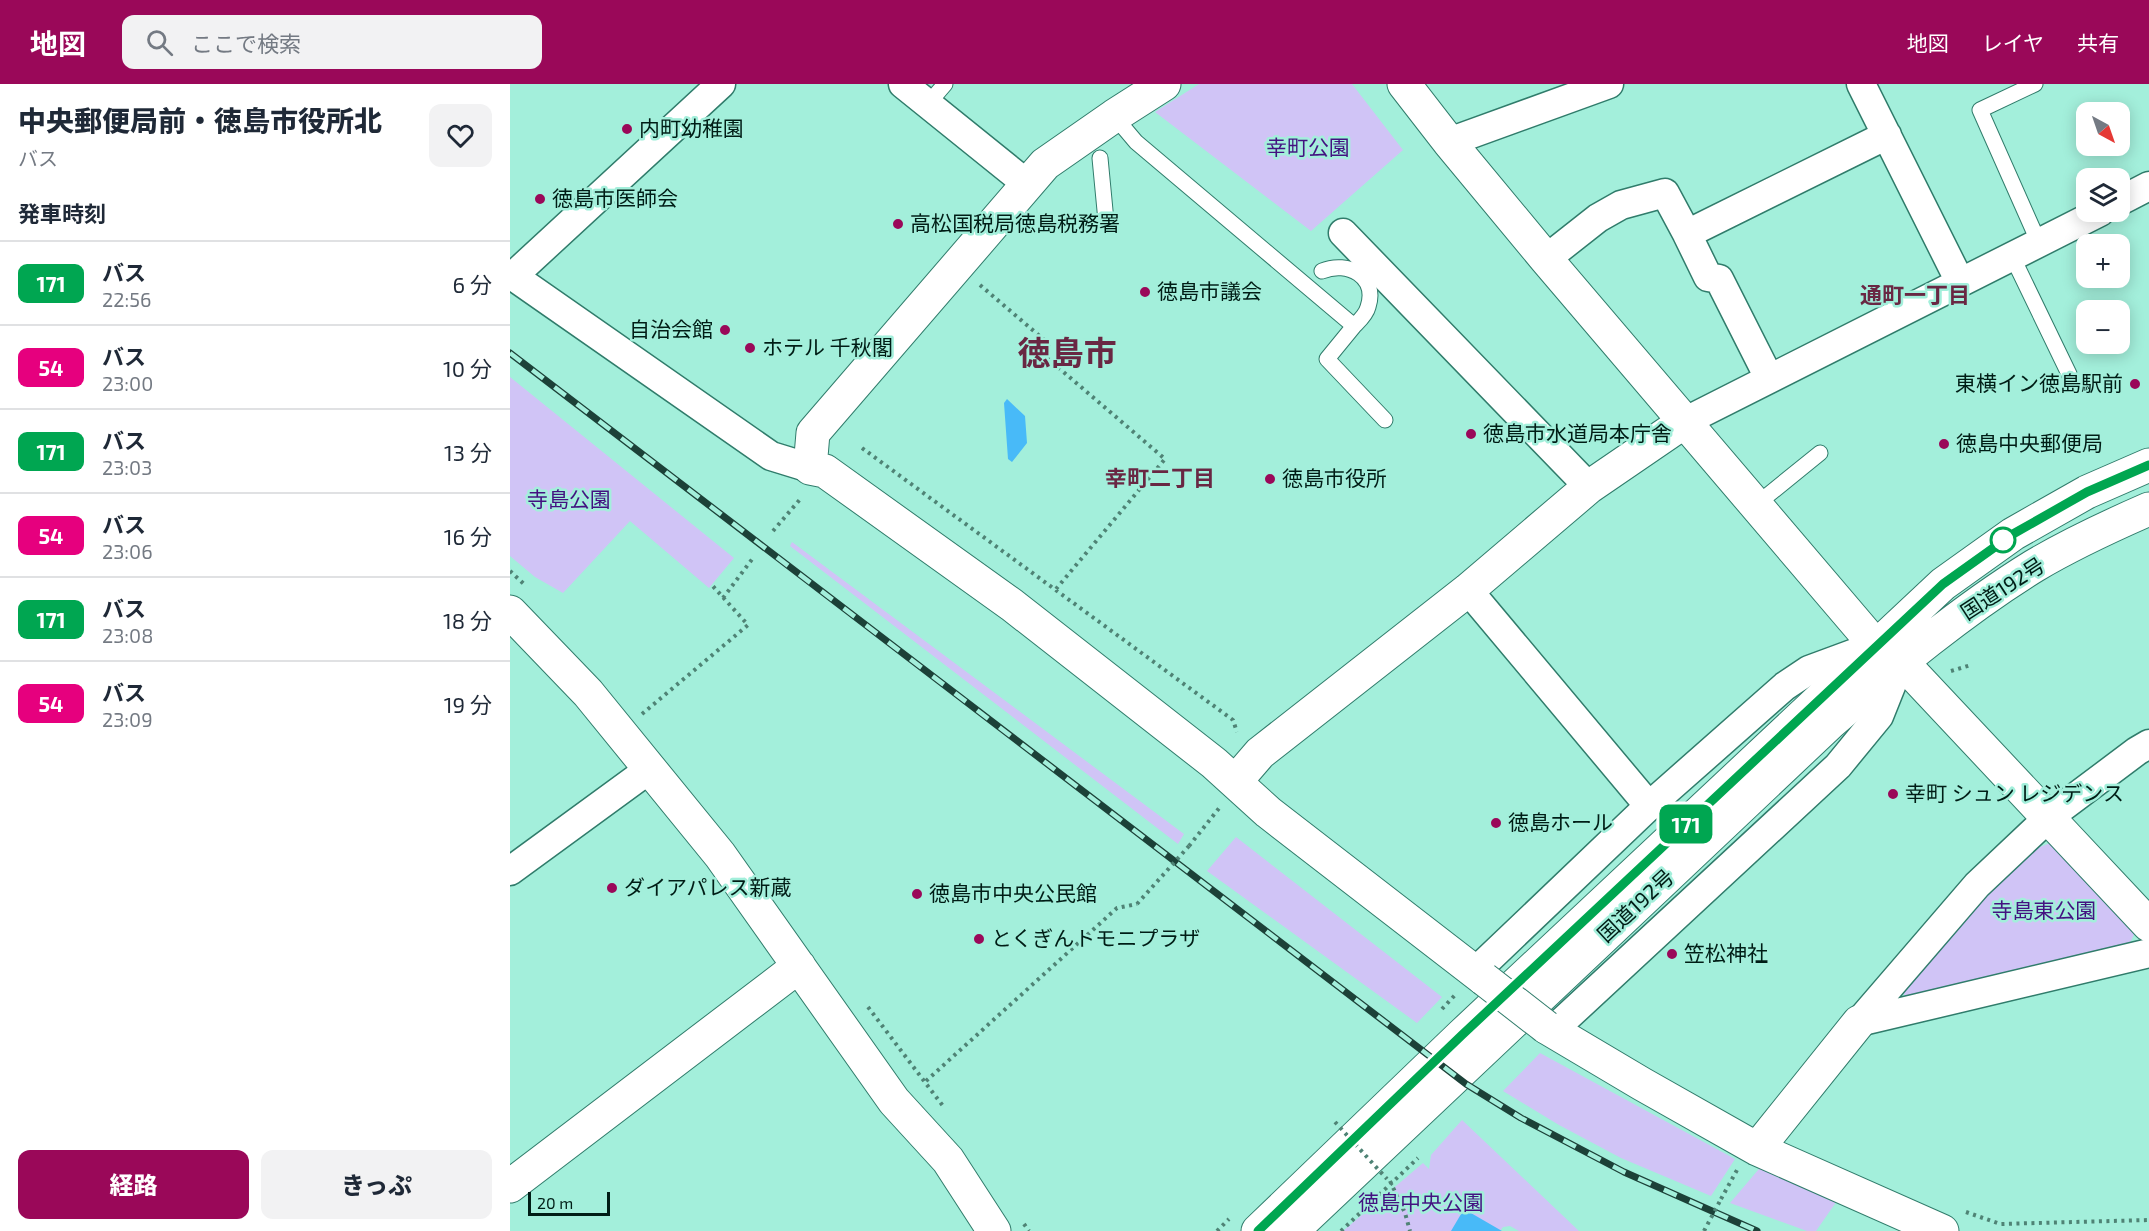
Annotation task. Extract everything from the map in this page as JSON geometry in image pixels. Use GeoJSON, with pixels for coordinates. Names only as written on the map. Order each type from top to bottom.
{"type":"FeatureCollection","features":[{"type":"Feature","properties":{"kind":"main road"},"geometry":{"type":"LineString","coordinates":[[1164,84],[1056,155],[1027,184],[911,322],[813,433],[810,468],[825,471],[1012,605],[1214,762],[1229,793],[1268,812],[1549,1029],[1642,1084],[1749,1156],[1948,1220]]}},
{"type":"Feature","properties":{"kind":"main road"},"geometry":{"type":"LineString","coordinates":[[1404,84],[1449,142],[1684,422],[1888,653],[2049,817],[2149,925]]}},
{"type":"Feature","properties":{"kind":"main road"},"geometry":{"type":"LineString","coordinates":[[1229,793],[1260,753],[1468,590],[1589,487],[1684,422]]}},
{"type":"Feature","properties":{"kind":"main road","name":"国道192号"},"geometry":{"type":"LineString","coordinates":[[1292,1231],[1830,723],[1943,584],[2013,534],[2087,492],[2149,465]]}},
{"type":"Feature","properties":{"kind":"main road","name":"国道192号"},"geometry":{"type":"LineString","coordinates":[[1258,1231],[1462,1035],[1888,653],[1970,609],[2034,566],[2102,530],[2149,509]]}},
{"type":"Feature","properties":{"kind":"main road"},"geometry":{"type":"LineString","coordinates":[[510,612],[588,693],[720,855],[894,1101],[931,1171],[971,1231]]}},
{"type":"Feature","properties":{"kind":"main road"},"geometry":{"type":"LineString","coordinates":[[510,1186],[799,966]]}},
{"type":"Feature","properties":{"kind":"main road"},"geometry":{"type":"LineString","coordinates":[[1749,1156],[1859,1022]]}},
{"type":"Feature","properties":{"kind":"main road"},"geometry":{"type":"LineString","coordinates":[[894,1101],[948,1160],[994,1231]]}},
{"type":"Feature","properties":{"kind":"street"},"geometry":{"type":"LineString","coordinates":[[721,84],[511,275],[771,456],[810,468]]}},
{"type":"Feature","properties":{"kind":"street"},"geometry":{"type":"LineString","coordinates":[[903,84],[936,95],[1027,184]]}},
{"type":"Feature","properties":{"kind":"street"},"geometry":{"type":"LineString","coordinates":[[1449,142],[1609,84]]}},
{"type":"Feature","properties":{"kind":"street"},"geometry":{"type":"LineString","coordinates":[[1861,84],[1960,282]]}},
{"type":"Feature","properties":{"kind":"street"},"geometry":{"type":"LineString","coordinates":[[1687,234],[1887,135]]}},
{"type":"Feature","properties":{"kind":"street"},"geometry":{"type":"LineString","coordinates":[[2130,196],[2149,186]]}},
{"type":"Feature","properties":{"kind":"street"},"geometry":{"type":"LineString","coordinates":[[1546,259],[1598,218],[1621,205],[1665,193],[1708,277],[1719,279],[1769,378]]}},
{"type":"Feature","properties":{"kind":"street"},"geometry":{"type":"LineString","coordinates":[[1684,422],[2080,222]]}},
{"type":"Feature","properties":{"kind":"street"},"geometry":{"type":"LineString","coordinates":[[1343,233],[1589,487]]}},
{"type":"Feature","properties":{"kind":"street"},"geometry":{"type":"LineString","coordinates":[[1468,590],[1649,806]]}},
{"type":"Feature","properties":{"kind":"street"},"geometry":{"type":"LineString","coordinates":[[1479,976],[1649,806],[1785,686],[1809,670],[1888,653],[1879,716],[1838,766],[1549,1029]]}},
{"type":"Feature","properties":{"kind":"street"},"geometry":{"type":"LineString","coordinates":[[1859,1022],[1977,885],[2049,817],[2149,744]]}},
{"type":"Feature","properties":{"kind":"street"},"geometry":{"type":"LineString","coordinates":[[510,871],[651,768]]}},
{"type":"Feature","properties":{"kind":"street"},"geometry":{"type":"LineString","coordinates":[[1859,1022],[2149,953]]}},
{"type":"Feature","properties":{"kind":"lane"},"geometry":{"type":"LineString","coordinates":[[2035,84],[1980,110],[2039,243]]}},
{"type":"Feature","properties":{"kind":"lane"},"geometry":{"type":"LineString","coordinates":[[1114,116],[1136,142],[1354,326]]}},
{"type":"Feature","properties":{"kind":"lane"},"geometry":{"type":"LineString","coordinates":[[1100,158],[1106,221]]}},
{"type":"Feature","properties":{"kind":"lane"},"geometry":{"type":"LineString","coordinates":[[2012,256],[2069,374]]}},
{"type":"Feature","properties":{"kind":"lane"},"geometry":{"type":"LineString","coordinates":[[1322,271],[1338,266],[1347,267],[1365,281],[1370,294],[1368,307],[1327,358],[1386,420]]}},
{"type":"Feature","properties":{"kind":"lane"},"geometry":{"type":"LineString","coordinates":[[1757,504],[1820,453]]}},
{"type":"Feature","properties":{"kind":"path"},"geometry":{"type":"LineString","coordinates":[[975,280],[1049,344],[1046,357],[1166,459],[1056,589]]}},
{"type":"Feature","properties":{"kind":"path"},"geometry":{"type":"LineString","coordinates":[[862,448],[1233,720],[1237,732],[1243,736]]}},
{"type":"Feature","properties":{"kind":"path"},"geometry":{"type":"LineString","coordinates":[[773,531],[798,501]]}},
{"type":"Feature","properties":{"kind":"path"},"geometry":{"type":"LineString","coordinates":[[723,598],[753,558]]}},
{"type":"Feature","properties":{"kind":"path"},"geometry":{"type":"LineString","coordinates":[[621,732],[748,625],[711,584]]}},
{"type":"Feature","properties":{"kind":"path"},"geometry":{"type":"LineString","coordinates":[[1946,672],[1971,664]]}},
{"type":"Feature","properties":{"kind":"path"},"geometry":{"type":"LineString","coordinates":[[926,1081],[1117,908],[1137,904],[1206,824],[1229,793]]}},
{"type":"Feature","properties":{"kind":"path"},"geometry":{"type":"LineString","coordinates":[[1335,1122],[1392,1183],[1410,1231]]}},
{"type":"Feature","properties":{"kind":"path"},"geometry":{"type":"LineString","coordinates":[[1704,1231],[1749,1156]]}},
{"type":"Feature","properties":{"kind":"path"},"geometry":{"type":"LineString","coordinates":[[1341,1231],[1408,1167]]}},
{"type":"Feature","properties":{"kind":"path"},"geometry":{"type":"LineString","coordinates":[[1948,1220],[2000,1224],[2149,1220]]}},
{"type":"Feature","properties":{"kind":"green space","name":"幸町公園"},"geometry":{"type":"Polygon","coordinates":[[[1199,84],[1352,84],[1403,150],[1311,231],[1155,112],[1199,84]]]}},
{"type":"Feature","properties":{"kind":"green space","name":"寺島公園"},"geometry":{"type":"Polygon","coordinates":[[[510,377],[734,558],[709,588],[630,521],[563,593],[535,577],[510,556],[510,377]]]}},
{"type":"Feature","properties":{"kind":"green space"},"geometry":{"type":"Polygon","coordinates":[[[792,542],[1184,834],[1178,844],[790,546],[792,542]]]}},
{"type":"Feature","properties":{"kind":"green space"},"geometry":{"type":"Polygon","coordinates":[[[1236,837],[1442,997],[1417,1023],[1207,871],[1236,837]]]}},
{"type":"Feature","properties":{"kind":"green space","name":"寺島東公園"},"geometry":{"type":"Polygon","coordinates":[[[2053,842],[2135,932],[2131,941],[2121,948],[1909,999],[1904,995],[1905,988],[2024,853],[2053,842]]]}},
{"type":"Feature","properties":{"kind":"green space"},"geometry":{"type":"Polygon","coordinates":[[[1540,1053],[1735,1159],[1711,1196],[1621,1158],[1559,1125],[1503,1091],[1540,1053]]]}},
{"type":"Feature","properties":{"kind":"green space","name":"徳島中央公園"},"geometry":{"type":"Polygon","coordinates":[[[1462,1120],[1579,1231],[1519,1231],[1510,1226],[1503,1227],[1500,1231],[1343,1231],[1423,1163],[1429,1169],[1431,1155],[1462,1120]]]}},
{"type":"Feature","properties":{"kind":"green space"},"geometry":{"type":"Polygon","coordinates":[[[1764,1163],[1839,1198],[1816,1231],[1807,1231],[1730,1203],[1764,1163]]]}},
{"type":"Feature","properties":{"kind":"water"},"geometry":{"type":"Polygon","coordinates":[[[1007,399],[1025,416],[1027,443],[1012,462],[1008,459],[1004,403],[1007,399]]]}},
{"type":"Feature","properties":{"kind":"water"},"geometry":{"type":"Polygon","coordinates":[[[1464,1209],[1502,1231],[1451,1231],[1464,1209]]]}},
{"type":"Feature","properties":{"kind":"railway"},"geometry":{"type":"LineString","coordinates":[[510,353],[1466,1084],[1521,1118],[1624,1172],[1757,1231]]}},
{"type":"Feature","properties":{"kind":"bus line","name":"171"},"geometry":{"type":"LineString","coordinates":[[1258,1231],[1462,1035],[1875,645],[1943,584],[2013,534],[2087,492],[2149,465]]}},
{"type":"Feature","properties":{"kind":"place","name":"内町幼稚園"},"geometry":{"type":"Point","coordinates":[627,129]}},
{"type":"Feature","properties":{"kind":"place","name":"徳島市医師会"},"geometry":{"type":"Point","coordinates":[540,199]}},
{"type":"Feature","properties":{"kind":"place","name":"高松国税局徳島税務署"},"geometry":{"type":"Point","coordinates":[898,224]}},
{"type":"Feature","properties":{"kind":"place","name":"徳島市議会"},"geometry":{"type":"Point","coordinates":[1145,292]}},
{"type":"Feature","properties":{"kind":"place","name":"自治会館"},"geometry":{"type":"Point","coordinates":[725,330]}},
{"type":"Feature","properties":{"kind":"place","name":"ホテル 千秋閣"},"geometry":{"type":"Point","coordinates":[750,348]}},
{"type":"Feature","properties":{"kind":"place","name":"東横イン徳島駅前"},"geometry":{"type":"Point","coordinates":[2135,384]}},
{"type":"Feature","properties":{"kind":"place","name":"徳島市水道局本庁舎"},"geometry":{"type":"Point","coordinates":[1471,434]}},
{"type":"Feature","properties":{"kind":"place","name":"徳島中央郵便局"},"geometry":{"type":"Point","coordinates":[1944,444]}},
{"type":"Feature","properties":{"kind":"place","name":"徳島市役所"},"geometry":{"type":"Point","coordinates":[1270,479]}},
{"type":"Feature","properties":{"kind":"place","name":"幸町 シュン レジデンス"},"geometry":{"type":"Point","coordinates":[1893,794]}},
{"type":"Feature","properties":{"kind":"place","name":"徳島ホール"},"geometry":{"type":"Point","coordinates":[1496,823]}},
{"type":"Feature","properties":{"kind":"place","name":"ダイアパレス新蔵"},"geometry":{"type":"Point","coordinates":[612,888]}},
{"type":"Feature","properties":{"kind":"place","name":"徳島市中央公民館"},"geometry":{"type":"Point","coordinates":[917,894]}},
{"type":"Feature","properties":{"kind":"place","name":"とくぎんトモニプラザ"},"geometry":{"type":"Point","coordinates":[979,939]}},
{"type":"Feature","properties":{"kind":"place","name":"笠松神社"},"geometry":{"type":"Point","coordinates":[1672,954]}},
{"type":"Feature","properties":{"kind":"district","name":"通町一丁目"},"geometry":{"type":"Point","coordinates":[1915,295]}},
{"type":"Feature","properties":{"kind":"district","name":"徳島市"},"geometry":{"type":"Point","coordinates":[1067,353]}},
{"type":"Feature","properties":{"kind":"district","name":"幸町二丁目"},"geometry":{"type":"Point","coordinates":[1160,478]}}]}
